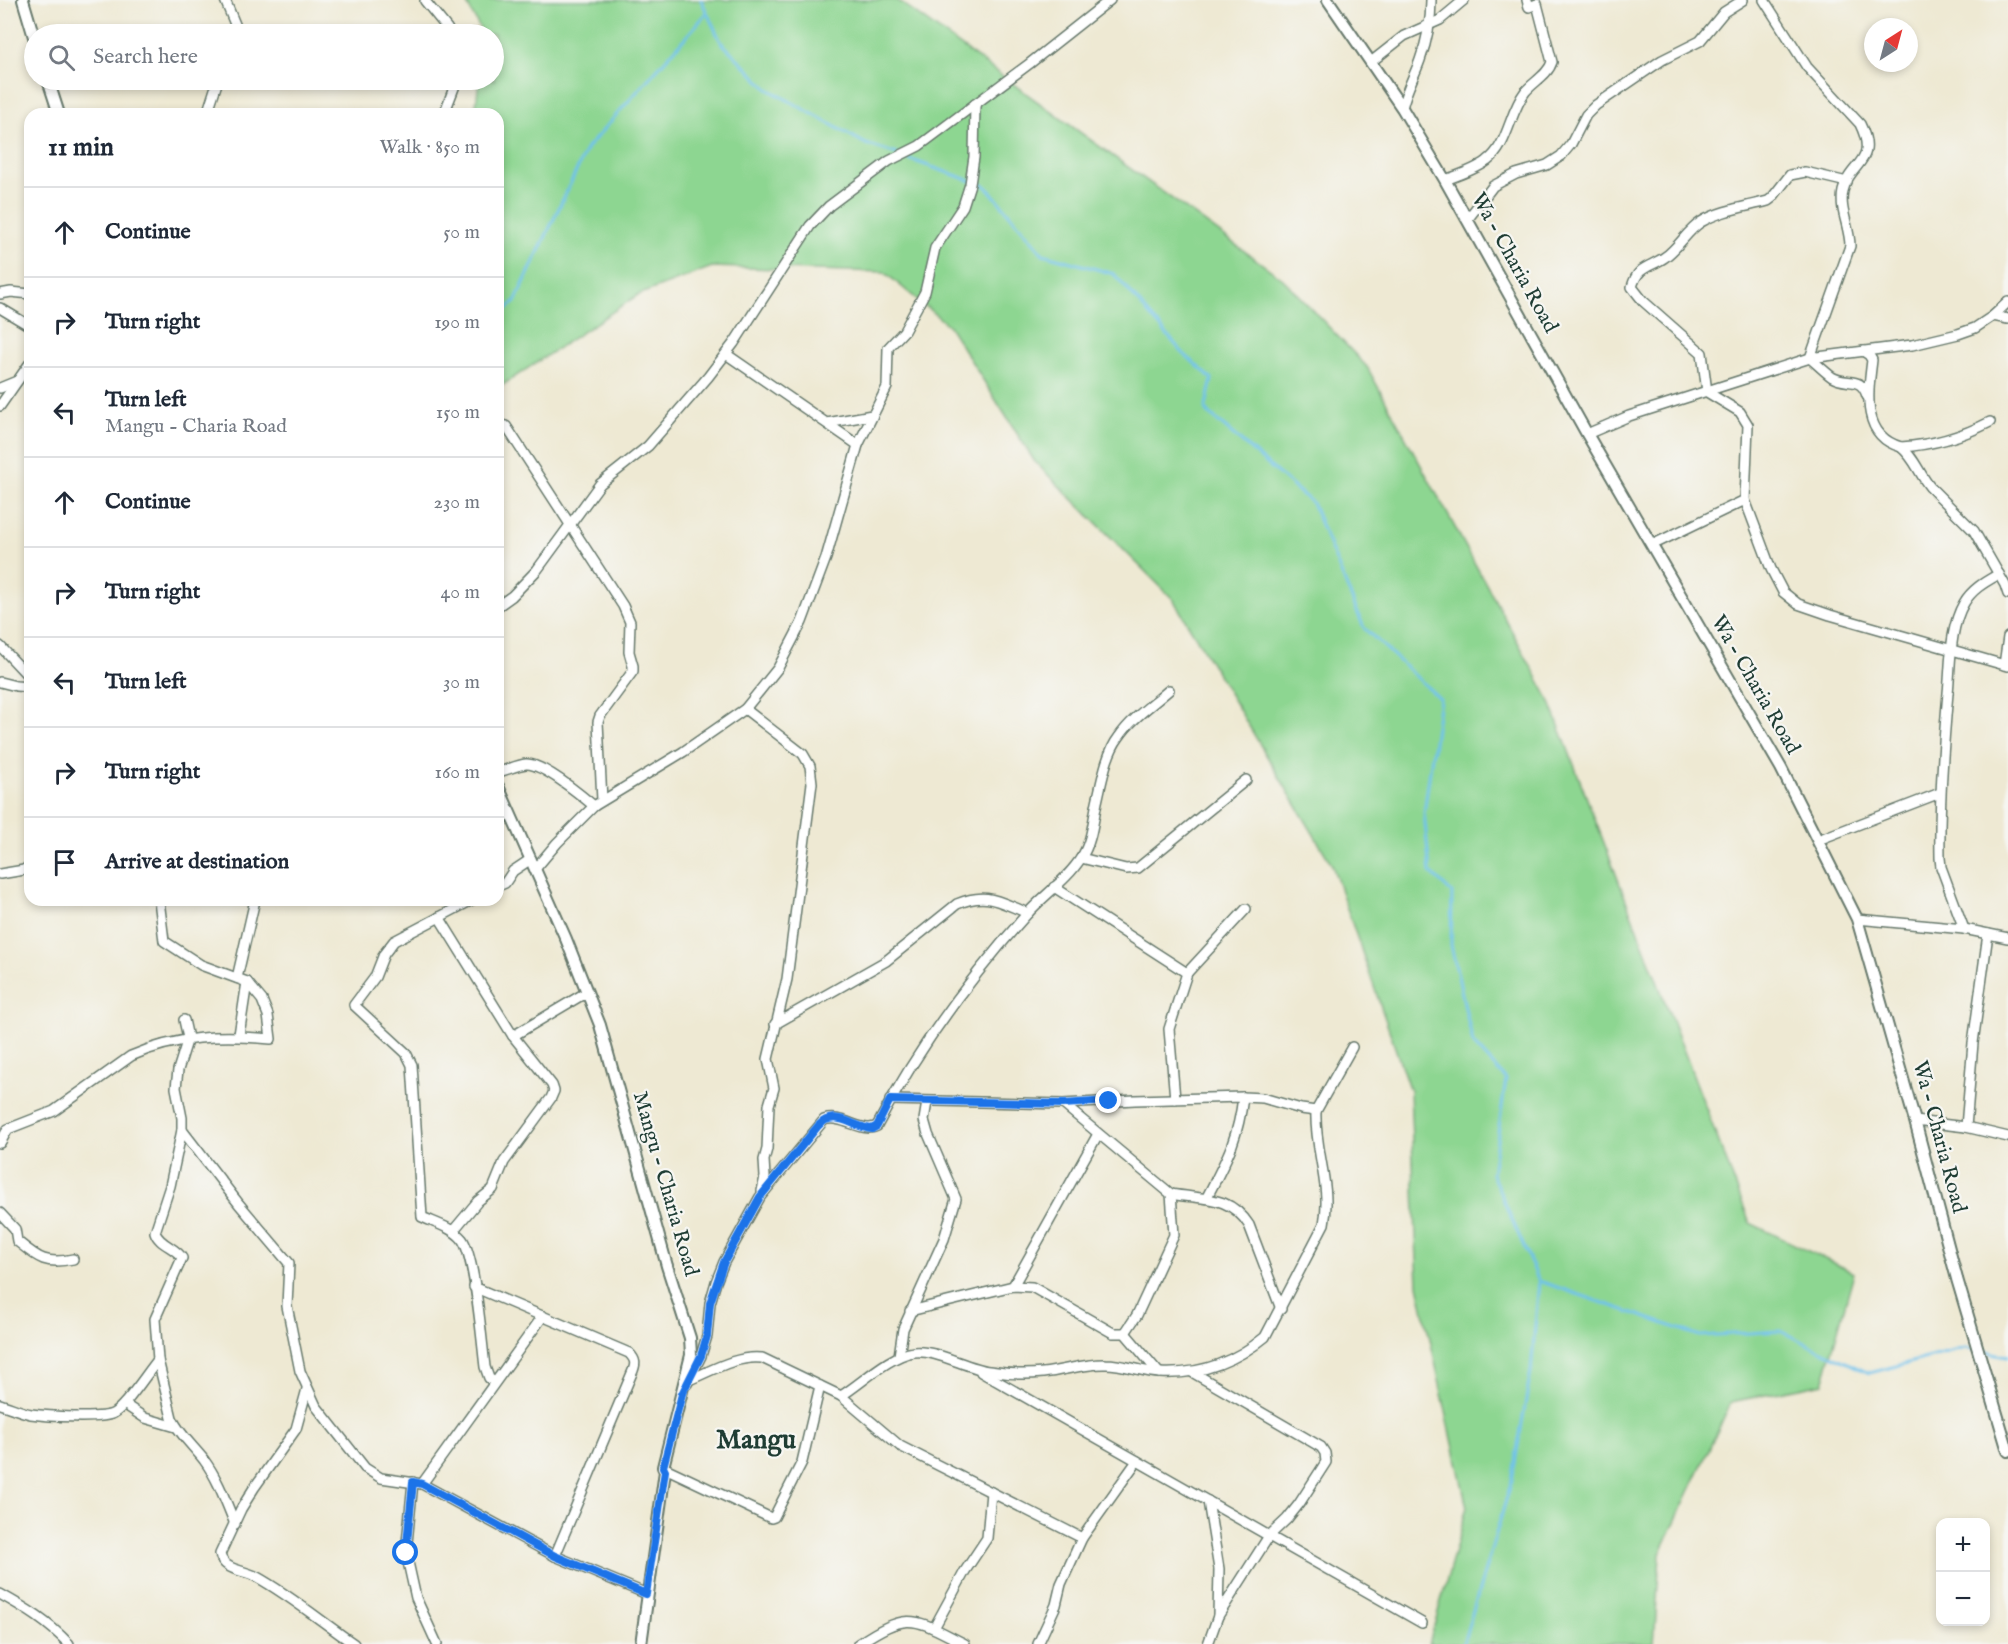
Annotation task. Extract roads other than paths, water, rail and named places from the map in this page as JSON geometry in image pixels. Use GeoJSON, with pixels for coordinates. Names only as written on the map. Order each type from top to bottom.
{"type":"FeatureCollection","features":[{"type":"Feature","properties":{"kind":"street"},"geometry":{"type":"LineString","coordinates":[[22,0],[30,24]]}},
{"type":"Feature","properties":{"kind":"street"},"geometry":{"type":"LineString","coordinates":[[225,0],[235,24]]}},
{"type":"Feature","properties":{"kind":"street"},"geometry":{"type":"LineString","coordinates":[[504,602],[537,570],[600,484],[648,446],[686,404],[726,354],[810,226],[829,206],[889,161],[918,146],[1110,0]]}},
{"type":"Feature","properties":{"kind":"street"},"geometry":{"type":"LineString","coordinates":[[1402,108],[1406,89],[1420,61],[1429,24],[1431,0]]}},
{"type":"Feature","properties":{"kind":"street"},"geometry":{"type":"LineString","coordinates":[[1371,62],[1404,36],[1440,20],[1464,0]]}},
{"type":"Feature","properties":{"kind":"street"},"geometry":{"type":"LineString","coordinates":[[1445,180],[1489,160],[1499,148],[1516,106],[1533,83],[1550,68],[1552,62],[1537,4],[1529,7],[1527,0]]}},
{"type":"Feature","properties":{"kind":"street"},"geometry":{"type":"LineString","coordinates":[[1467,220],[1493,186],[1516,174],[1547,165],[1560,156],[1571,144],[1586,115],[1596,105],[1662,60],[1700,41],[1724,12],[1743,0]]}},
{"type":"Feature","properties":{"kind":"street"},"geometry":{"type":"LineString","coordinates":[[1764,0],[1808,67],[1860,124],[1865,135],[1866,147],[1863,161],[1847,182],[1842,199],[1850,246],[1810,358]]}},
{"type":"Feature","properties":{"kind":"street"},"geometry":{"type":"LineString","coordinates":[[425,1],[442,24]]}},
{"type":"Feature","properties":{"kind":"street","name":"Wa - Charia Road"},"geometry":{"type":"LineString","coordinates":[[1330,1],[1402,108],[1445,180],[1587,434],[1781,768],[1857,919],[1915,1121],[1960,1290],[2008,1451]]}},
{"type":"Feature","properties":{"kind":"street"},"geometry":{"type":"LineString","coordinates":[[52,90],[58,108]]}},
{"type":"Feature","properties":{"kind":"street"},"geometry":{"type":"LineString","coordinates":[[209,108],[215,90]]}},
{"type":"Feature","properties":{"kind":"street"},"geometry":{"type":"LineString","coordinates":[[446,108],[453,90]]}},
{"type":"Feature","properties":{"kind":"street"},"geometry":{"type":"LineString","coordinates":[[504,883],[513,871],[533,864],[598,803],[684,752],[745,709],[778,668],[802,622],[826,558],[858,445],[887,387],[888,348],[904,331],[925,292],[935,248],[963,206],[970,184],[974,158],[975,104]]}},
{"type":"Feature","properties":{"kind":"street"},"geometry":{"type":"LineString","coordinates":[[1707,392],[1702,353],[1635,293],[1632,286],[1634,278],[1641,270],[1664,258],[1689,231],[1702,221],[1773,198],[1790,175],[1805,172],[1847,182]]}},
{"type":"Feature","properties":{"kind":"street"},"geometry":{"type":"LineString","coordinates":[[0,294],[24,293]]}},
{"type":"Feature","properties":{"kind":"street"},"geometry":{"type":"LineString","coordinates":[[1587,434],[1629,416],[1810,358],[1912,345],[1958,334],[1975,328],[2008,302]]}},
{"type":"Feature","properties":{"kind":"street"},"geometry":{"type":"LineString","coordinates":[[0,308],[24,322]]}},
{"type":"Feature","properties":{"kind":"street"},"geometry":{"type":"LineString","coordinates":[[1993,316],[2008,319]]}},
{"type":"Feature","properties":{"kind":"street"},"geometry":{"type":"LineString","coordinates":[[1863,351],[1872,360],[1867,396]]}},
{"type":"Feature","properties":{"kind":"street"},"geometry":{"type":"LineString","coordinates":[[726,354],[858,445]]}},
{"type":"Feature","properties":{"kind":"street"},"geometry":{"type":"LineString","coordinates":[[1810,358],[1833,377],[1859,383],[1863,387],[1871,417],[1879,434],[1890,444],[1901,447],[1923,446],[1990,422]]}},
{"type":"Feature","properties":{"kind":"street"},"geometry":{"type":"LineString","coordinates":[[0,406],[24,372]]}},
{"type":"Feature","properties":{"kind":"street"},"geometry":{"type":"LineString","coordinates":[[0,388],[18,380]]}},
{"type":"Feature","properties":{"kind":"street"},"geometry":{"type":"LineString","coordinates":[[1707,392],[1740,412],[1748,425],[1745,501],[1771,569],[1783,592],[1798,604],[2006,666],[2008,637]]}},
{"type":"Feature","properties":{"kind":"street"},"geometry":{"type":"LineString","coordinates":[[827,423],[872,416]]}},
{"type":"Feature","properties":{"kind":"street"},"geometry":{"type":"LineString","coordinates":[[504,426],[623,606],[630,622],[629,652],[633,671],[598,722],[598,803]]}},
{"type":"Feature","properties":{"kind":"street"},"geometry":{"type":"LineString","coordinates":[[1901,447],[1913,458],[1923,479],[1974,531],[2007,586]]}},
{"type":"Feature","properties":{"kind":"street"},"geometry":{"type":"LineString","coordinates":[[1652,545],[1745,501]]}},
{"type":"Feature","properties":{"kind":"street"},"geometry":{"type":"LineString","coordinates":[[1964,929],[1941,867],[1940,793],[1952,650],[1957,618],[1963,604],[1979,586],[1999,574]]}},
{"type":"Feature","properties":{"kind":"street"},"geometry":{"type":"LineString","coordinates":[[0,646],[24,672]]}},
{"type":"Feature","properties":{"kind":"street"},"geometry":{"type":"LineString","coordinates":[[0,682],[24,687]]}},
{"type":"Feature","properties":{"kind":"street"},"geometry":{"type":"LineString","coordinates":[[682,1394],[701,1356],[707,1336],[710,1303],[716,1282],[724,1262],[760,1197],[824,1120],[842,1119],[872,1129],[877,1126],[925,1043],[954,1003],[1028,913],[1081,858],[1089,844],[1097,800],[1109,755],[1118,738],[1133,721],[1169,690]]}},
{"type":"Feature","properties":{"kind":"street"},"geometry":{"type":"LineString","coordinates":[[745,709],[803,754],[810,766],[812,783],[787,979],[768,1059],[774,1088],[769,1105],[764,1160],[765,1177],[760,1197]]}},
{"type":"Feature","properties":{"kind":"street"},"geometry":{"type":"LineString","coordinates":[[504,770],[527,764],[598,803]]}},
{"type":"Feature","properties":{"kind":"street"},"geometry":{"type":"LineString","coordinates":[[1081,858],[1126,869],[1138,868],[1245,780]]}},
{"type":"Feature","properties":{"kind":"street"},"geometry":{"type":"LineString","coordinates":[[1818,840],[1940,793]]}},
{"type":"Feature","properties":{"kind":"street","name":"Mangu - Charia Road"},"geometry":{"type":"LineString","coordinates":[[504,799],[587,992],[607,1046],[630,1137],[690,1338],[691,1355],[663,1467],[665,1471],[646,1594],[641,1644]]}},
{"type":"Feature","properties":{"kind":"street"},"geometry":{"type":"LineString","coordinates":[[0,873],[24,870]]}},
{"type":"Feature","properties":{"kind":"street"},"geometry":{"type":"LineString","coordinates":[[1054,887],[1187,973]]}},
{"type":"Feature","properties":{"kind":"street"},"geometry":{"type":"LineString","coordinates":[[775,1024],[886,961],[957,904],[970,898],[985,896],[1028,913]]}},
{"type":"Feature","properties":{"kind":"street"},"geometry":{"type":"LineString","coordinates":[[0,1143],[8,1130],[54,1111],[131,1056],[188,1038],[239,1035],[271,1038],[268,1016],[262,1000],[242,980],[201,965],[164,941],[160,906]]}},
{"type":"Feature","properties":{"kind":"street"},"geometry":{"type":"LineString","coordinates":[[239,1035],[242,980],[254,906]]}},
{"type":"Feature","properties":{"kind":"street"},"geometry":{"type":"LineString","coordinates":[[460,906],[388,946],[375,977],[354,1005],[410,1059],[422,1217],[453,1231],[460,1237],[466,1248],[485,1367],[489,1378],[494,1383]]}},
{"type":"Feature","properties":{"kind":"street"},"geometry":{"type":"LineString","coordinates":[[1175,1099],[1169,1029],[1187,973],[1246,909]]}},
{"type":"Feature","properties":{"kind":"street"},"geometry":{"type":"LineString","coordinates":[[439,917],[513,1036],[552,1084],[554,1090],[551,1098],[504,1162],[493,1189],[478,1201],[453,1231]]}},
{"type":"Feature","properties":{"kind":"street"},"geometry":{"type":"LineString","coordinates":[[1857,919],[1964,929],[2008,938]]}},
{"type":"Feature","properties":{"kind":"street"},"geometry":{"type":"LineString","coordinates":[[1966,1126],[1973,1043],[1988,934]]}},
{"type":"Feature","properties":{"kind":"street"},"geometry":{"type":"LineString","coordinates":[[513,1036],[587,992]]}},
{"type":"Feature","properties":{"kind":"street"},"geometry":{"type":"LineString","coordinates":[[184,1020],[188,1038],[178,1070],[176,1088],[182,1130],[170,1186],[155,1232],[159,1240],[180,1253],[182,1258],[155,1315],[158,1360],[176,1427],[210,1470],[235,1524]]}},
{"type":"Feature","properties":{"kind":"street"},"geometry":{"type":"LineString","coordinates":[[841,1396],[899,1356],[922,1351],[976,1369],[1012,1374],[1043,1373],[1107,1364],[1159,1373],[1192,1372],[1213,1367],[1251,1349],[1264,1337],[1281,1309],[1324,1224],[1328,1204],[1317,1133],[1316,1111],[1352,1047]]}},
{"type":"Feature","properties":{"kind":"street"},"geometry":{"type":"LineString","coordinates":[[890,1100],[1063,1104],[1243,1097],[1263,1098],[1316,1111]]}},
{"type":"Feature","properties":{"kind":"street"},"geometry":{"type":"LineString","coordinates":[[1207,1197],[1232,1148],[1240,1124],[1243,1097]]}},
{"type":"Feature","properties":{"kind":"street"},"geometry":{"type":"LineString","coordinates":[[899,1356],[903,1329],[944,1239],[956,1199],[928,1134],[924,1120],[927,1102]]}},
{"type":"Feature","properties":{"kind":"street"},"geometry":{"type":"LineString","coordinates":[[1063,1104],[1171,1194],[1207,1197],[1230,1205],[1242,1214],[1249,1225],[1281,1309]]}},
{"type":"Feature","properties":{"kind":"street"},"geometry":{"type":"LineString","coordinates":[[1915,1121],[1966,1126],[2008,1137]]}},
{"type":"Feature","properties":{"kind":"street"},"geometry":{"type":"LineString","coordinates":[[182,1130],[239,1204],[289,1263],[287,1306],[300,1371],[316,1406],[365,1468],[381,1478],[418,1483],[555,1556],[646,1594]]}},
{"type":"Feature","properties":{"kind":"street"},"geometry":{"type":"LineString","coordinates":[[1013,1286],[1098,1134]]}},
{"type":"Feature","properties":{"kind":"street"},"geometry":{"type":"LineString","coordinates":[[1125,1334],[1137,1315],[1174,1235],[1171,1194]]}},
{"type":"Feature","properties":{"kind":"street"},"geometry":{"type":"LineString","coordinates":[[0,1213],[15,1228],[17,1241],[39,1257],[55,1263],[73,1259]]}},
{"type":"Feature","properties":{"kind":"street"},"geometry":{"type":"LineString","coordinates":[[910,1311],[1013,1286],[1032,1287],[1113,1333],[1125,1334],[1159,1373]]}},
{"type":"Feature","properties":{"kind":"street"},"geometry":{"type":"LineString","coordinates":[[474,1287],[629,1353],[634,1358],[635,1364],[555,1556]]}},
{"type":"Feature","properties":{"kind":"street"},"geometry":{"type":"LineString","coordinates":[[437,1644],[416,1598],[406,1553],[418,1483],[543,1316]]}},
{"type":"Feature","properties":{"kind":"street"},"geometry":{"type":"LineString","coordinates":[[688,1380],[741,1359],[762,1358],[841,1396],[894,1442],[1082,1538]]}},
{"type":"Feature","properties":{"kind":"street"},"geometry":{"type":"LineString","coordinates":[[0,1404],[29,1413],[99,1417],[116,1412],[158,1360]]}},
{"type":"Feature","properties":{"kind":"street"},"geometry":{"type":"LineString","coordinates":[[976,1369],[1422,1623]]}},
{"type":"Feature","properties":{"kind":"street"},"geometry":{"type":"LineString","coordinates":[[1192,1372],[1321,1447],[1325,1453],[1326,1462],[1299,1504],[1269,1536],[1218,1616],[1208,1644]]}},
{"type":"Feature","properties":{"kind":"street"},"geometry":{"type":"LineString","coordinates":[[663,1467],[771,1518],[774,1517],[802,1462],[820,1386]]}},
{"type":"Feature","properties":{"kind":"street"},"geometry":{"type":"LineString","coordinates":[[307,1389],[296,1429],[254,1488],[220,1554],[224,1564],[257,1578],[354,1644]]}},
{"type":"Feature","properties":{"kind":"street"},"geometry":{"type":"LineString","coordinates":[[124,1404],[145,1418],[176,1427]]}},
{"type":"Feature","properties":{"kind":"street"},"geometry":{"type":"LineString","coordinates":[[1038,1644],[1082,1538],[1137,1461]]}},
{"type":"Feature","properties":{"kind":"street"},"geometry":{"type":"LineString","coordinates":[[934,1628],[965,1571],[987,1538],[991,1491]]}},
{"type":"Feature","properties":{"kind":"street"},"geometry":{"type":"LineString","coordinates":[[1209,1501],[1219,1569],[1218,1616]]}},
{"type":"Feature","properties":{"kind":"street"},"geometry":{"type":"LineString","coordinates":[[0,1594],[35,1613],[54,1627],[69,1644]]}},
{"type":"Feature","properties":{"kind":"street"},"geometry":{"type":"LineString","coordinates":[[865,1643],[898,1621],[908,1620],[934,1628],[965,1644]]}},
{"type":"Feature","properties":{"kind":"waterway"},"geometry":{"type":"LineString","coordinates":[[701,0],[721,42],[768,89],[866,144],[897,154]]}},
{"type":"Feature","properties":{"kind":"waterway"},"geometry":{"type":"LineString","coordinates":[[504,311],[515,302],[587,148],[707,13]]}},
{"type":"Feature","properties":{"kind":"waterway"},"geometry":{"type":"LineString","coordinates":[[903,157],[986,186],[1043,254],[1114,274],[1183,353],[1212,379],[1205,410],[1312,503],[1364,628],[1440,699],[1424,813],[1430,872],[1452,893],[1451,945],[1473,1043],[1506,1079],[1492,1174],[1539,1281],[1531,1371],[1512,1480],[1463,1644]]}},
{"type":"Feature","properties":{"kind":"waterway"},"geometry":{"type":"LineString","coordinates":[[1539,1281],[1700,1336],[1780,1331],[1869,1373],[1966,1348],[1974,1350]]}},
{"type":"Feature","properties":{"kind":"waterway"},"geometry":{"type":"LineString","coordinates":[[1980,1351],[2008,1356]]}},
{"type":"Feature","properties":{"kind":"district","name":"Mangu"},"geometry":{"type":"Point","coordinates":[756,1441]}}]}
